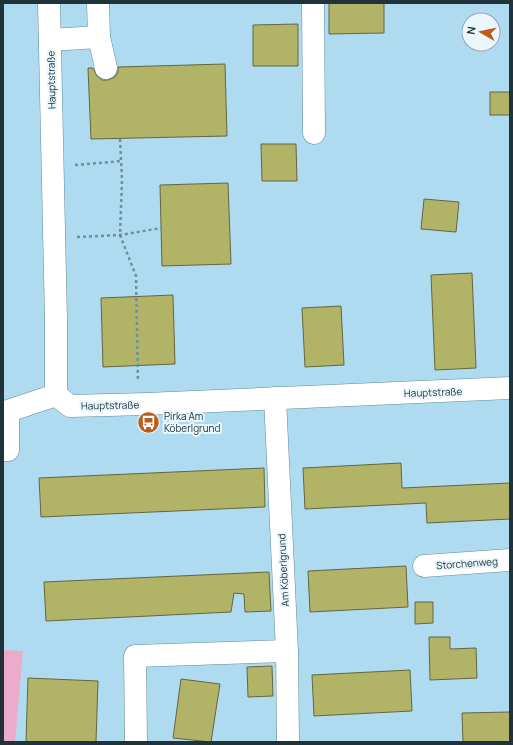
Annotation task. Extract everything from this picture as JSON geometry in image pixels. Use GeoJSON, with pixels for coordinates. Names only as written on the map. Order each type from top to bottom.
{"type":"FeatureCollection","features":[{"type":"Feature","properties":{"kind":"street","name":"Hauptstraße"},"geometry":{"type":"LineString","coordinates":[[49,3],[56,395],[70,406],[510,388]]}},
{"type":"Feature","properties":{"kind":"street"},"geometry":{"type":"LineString","coordinates":[[98,3],[98,37],[106,68]]}},
{"type":"Feature","properties":{"kind":"street"},"geometry":{"type":"LineString","coordinates":[[313,3],[314,133]]}},
{"type":"Feature","properties":{"kind":"street"},"geometry":{"type":"LineString","coordinates":[[50,40],[98,37]]}},
{"type":"Feature","properties":{"kind":"street"},"geometry":{"type":"LineString","coordinates":[[3,450],[8,450],[8,411],[56,395]]}},
{"type":"Feature","properties":{"kind":"street","name":"Am Köberlgrund"},"geometry":{"type":"LineString","coordinates":[[275,398],[287,651],[288,742]]}},
{"type":"Feature","properties":{"kind":"street","name":"Storchenweg"},"geometry":{"type":"LineString","coordinates":[[424,566],[510,560]]}},
{"type":"Feature","properties":{"kind":"street"},"geometry":{"type":"LineString","coordinates":[[136,742],[135,656],[287,651]]}},
{"type":"Feature","properties":{"kind":"path"},"geometry":{"type":"LineString","coordinates":[[120,138],[122,180],[120,235],[136,276],[138,404]]}},
{"type":"Feature","properties":{"kind":"path"},"geometry":{"type":"LineString","coordinates":[[53,167],[121,160]]}},
{"type":"Feature","properties":{"kind":"path"},"geometry":{"type":"LineString","coordinates":[[54,237],[120,235],[161,228]]}},
{"type":"Feature","properties":{"kind":"shaded area"},"geometry":{"type":"Polygon","coordinates":[[[3,650],[23,651],[15,742],[3,742],[3,650]]]}},
{"type":"Feature","properties":{"kind":"building"},"geometry":{"type":"Polygon","coordinates":[[[329,3],[384,3],[384,33],[329,34],[329,3]]]}},
{"type":"Feature","properties":{"kind":"building"},"geometry":{"type":"Polygon","coordinates":[[[298,24],[298,66],[253,66],[253,25],[298,24]]]}},
{"type":"Feature","properties":{"kind":"building"},"geometry":{"type":"Polygon","coordinates":[[[225,64],[227,136],[91,139],[88,68],[93,68],[97,76],[102,80],[108,80],[115,77],[118,72],[118,67],[225,64]]]}},
{"type":"Feature","properties":{"kind":"building"},"geometry":{"type":"Polygon","coordinates":[[[490,92],[510,92],[510,115],[490,115],[490,92]]]}},
{"type":"Feature","properties":{"kind":"building"},"geometry":{"type":"Polygon","coordinates":[[[261,144],[296,144],[297,181],[262,181],[261,144]]]}},
{"type":"Feature","properties":{"kind":"building"},"geometry":{"type":"Polygon","coordinates":[[[228,183],[231,264],[162,266],[160,185],[228,183]]]}},
{"type":"Feature","properties":{"kind":"building"},"geometry":{"type":"Polygon","coordinates":[[[424,199],[459,202],[456,232],[421,229],[424,199]]]}},
{"type":"Feature","properties":{"kind":"building"},"geometry":{"type":"Polygon","coordinates":[[[472,273],[476,368],[435,370],[431,275],[472,273]]]}},
{"type":"Feature","properties":{"kind":"building"},"geometry":{"type":"Polygon","coordinates":[[[173,295],[175,364],[103,367],[101,298],[173,295]]]}},
{"type":"Feature","properties":{"kind":"building"},"geometry":{"type":"Polygon","coordinates":[[[341,306],[344,365],[305,367],[302,308],[341,306]]]}},
{"type":"Feature","properties":{"kind":"building"},"geometry":{"type":"Polygon","coordinates":[[[401,463],[402,488],[510,483],[510,519],[427,523],[426,503],[305,509],[303,468],[401,463]]]}},
{"type":"Feature","properties":{"kind":"building"},"geometry":{"type":"Polygon","coordinates":[[[264,468],[265,507],[41,517],[39,478],[264,468]]]}},
{"type":"Feature","properties":{"kind":"building"},"geometry":{"type":"Polygon","coordinates":[[[406,566],[408,607],[310,612],[308,571],[406,566]]]}},
{"type":"Feature","properties":{"kind":"building"},"geometry":{"type":"Polygon","coordinates":[[[269,572],[271,611],[245,612],[244,594],[234,593],[231,612],[46,621],[44,582],[269,572]]]}},
{"type":"Feature","properties":{"kind":"building"},"geometry":{"type":"Polygon","coordinates":[[[415,602],[433,602],[433,623],[415,624],[415,602]]]}},
{"type":"Feature","properties":{"kind":"building"},"geometry":{"type":"Polygon","coordinates":[[[429,637],[450,637],[450,649],[476,648],[477,678],[430,680],[429,637]]]}},
{"type":"Feature","properties":{"kind":"building"},"geometry":{"type":"Polygon","coordinates":[[[272,666],[273,696],[248,697],[247,667],[272,666]]]}},
{"type":"Feature","properties":{"kind":"building"},"geometry":{"type":"Polygon","coordinates":[[[410,670],[412,711],[314,716],[312,675],[410,670]]]}},
{"type":"Feature","properties":{"kind":"building"},"geometry":{"type":"Polygon","coordinates":[[[28,678],[98,681],[96,742],[26,742],[28,678]]]}},
{"type":"Feature","properties":{"kind":"building"},"geometry":{"type":"Polygon","coordinates":[[[181,679],[220,684],[211,742],[173,738],[181,679]]]}},
{"type":"Feature","properties":{"kind":"building"},"geometry":{"type":"Polygon","coordinates":[[[510,712],[510,742],[463,742],[462,713],[510,712]]]}},
{"type":"Feature","properties":{"kind":"place","name":"Pirka Am Köberlgrund"},"geometry":{"type":"Point","coordinates":[149,422]}}]}
